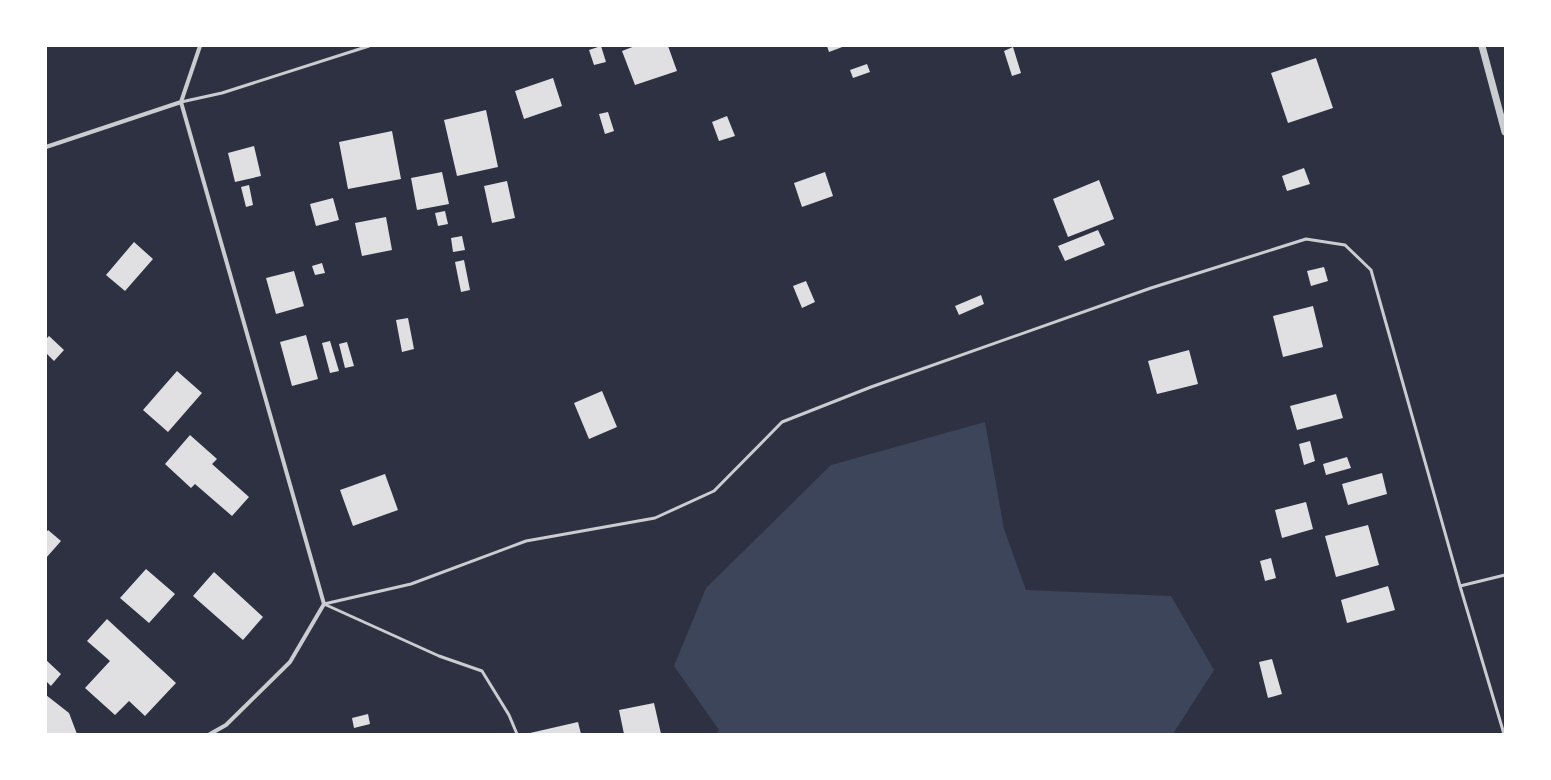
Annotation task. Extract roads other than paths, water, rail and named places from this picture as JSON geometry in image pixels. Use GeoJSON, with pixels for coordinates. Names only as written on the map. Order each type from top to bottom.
{"type":"FeatureCollection","features":[{"type":"Feature","properties":{"kind":"street"},"geometry":{"type":"LineString","coordinates":[[200,46],[181,102],[324,604],[290,662],[226,725],[210,734]]}},
{"type":"Feature","properties":{"kind":"street"},"geometry":{"type":"LineString","coordinates":[[1482,46],[1505,132]]}},
{"type":"Feature","properties":{"kind":"street"},"geometry":{"type":"LineString","coordinates":[[46,146],[181,102]]}},
{"type":"Feature","properties":{"kind":"lane"},"geometry":{"type":"LineString","coordinates":[[181,102],[222,93],[369,46]]}},
{"type":"Feature","properties":{"kind":"lane"},"geometry":{"type":"LineString","coordinates":[[324,604],[411,584],[526,541],[655,518],[714,491],[782,422],[871,387],[1151,288],[1306,239],[1345,245],[1371,270],[1460,586],[1504,734]]}},
{"type":"Feature","properties":{"kind":"lane"},"geometry":{"type":"LineString","coordinates":[[1460,586],[1505,574]]}},
{"type":"Feature","properties":{"kind":"lane"},"geometry":{"type":"LineString","coordinates":[[324,604],[439,656],[482,671],[509,715],[517,734]]}}]}
